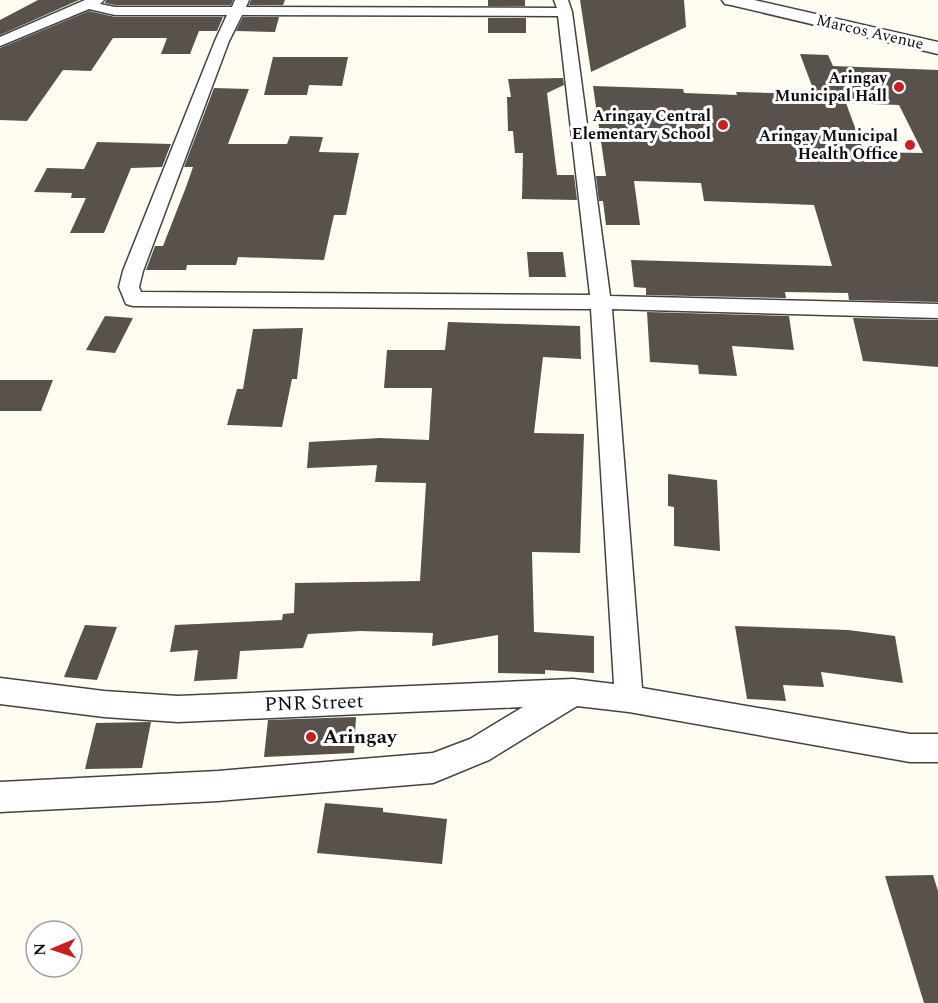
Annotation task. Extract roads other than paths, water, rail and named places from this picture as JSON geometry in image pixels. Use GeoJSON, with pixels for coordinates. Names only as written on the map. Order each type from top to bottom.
{"type":"FeatureCollection","features":[{"type":"Feature","properties":{"kind":"street","name":"Marcos Avenue"},"geometry":{"type":"LineString","coordinates":[[731,0],[938,48]]}},
{"type":"Feature","properties":{"kind":"street"},"geometry":{"type":"LineString","coordinates":[[0,42],[93,2],[99,9],[115,11],[239,6],[563,6],[601,302],[629,699]]}},
{"type":"Feature","properties":{"kind":"street"},"geometry":{"type":"LineString","coordinates":[[239,6],[222,41],[134,271],[129,287],[133,299],[601,302],[938,311]]}},
{"type":"Feature","properties":{"kind":"street","name":"PNR Street"},"geometry":{"type":"LineString","coordinates":[[0,691],[105,704],[178,709],[573,692],[629,699],[910,748],[938,748]]}},
{"type":"Feature","properties":{"kind":"street"},"geometry":{"type":"LineString","coordinates":[[0,797],[218,786],[433,768],[479,750],[573,692]]}},
{"type":"Feature","properties":{"kind":"place","name":"Aringay Municipal Hall"},"geometry":{"type":"Point","coordinates":[899,87]}},
{"type":"Feature","properties":{"kind":"place","name":"Aringay Central Elementary School"},"geometry":{"type":"Point","coordinates":[723,125]}},
{"type":"Feature","properties":{"kind":"place","name":"Aringay Municipal Health Office"},"geometry":{"type":"Point","coordinates":[910,145]}},
{"type":"Feature","properties":{"kind":"place","name":"Aringay"},"geometry":{"type":"Point","coordinates":[311,737]}}]}
